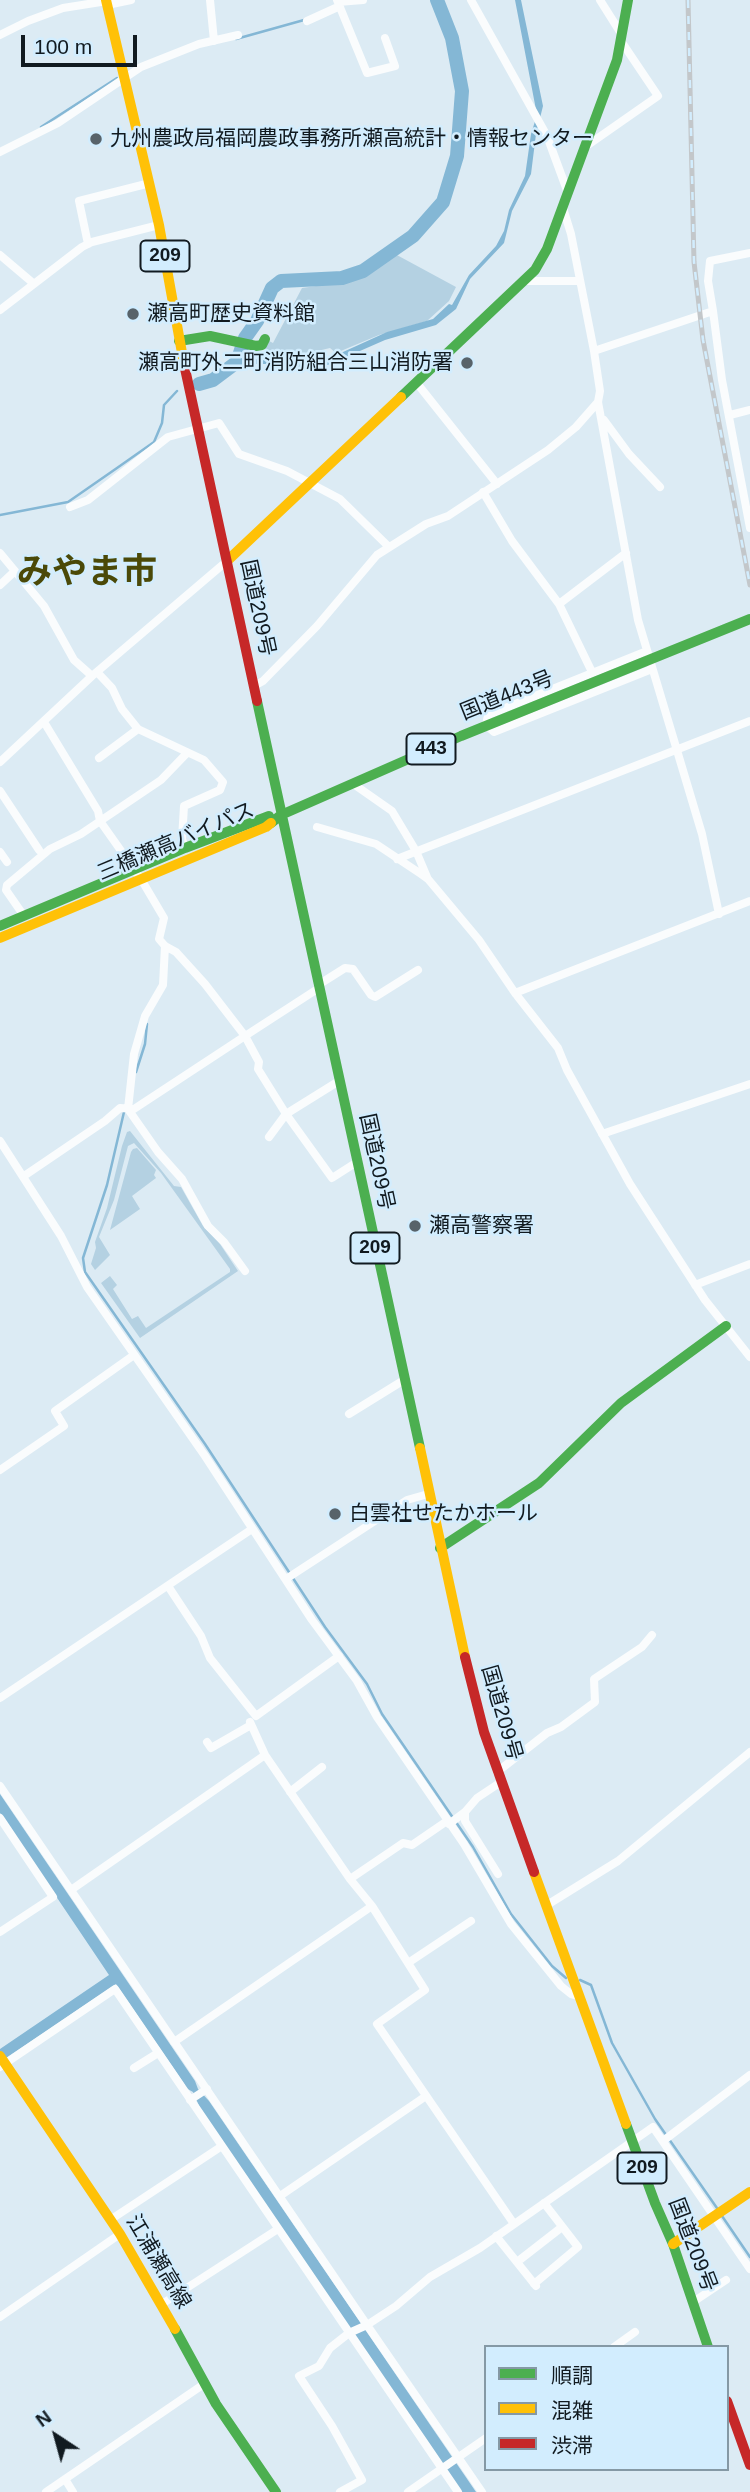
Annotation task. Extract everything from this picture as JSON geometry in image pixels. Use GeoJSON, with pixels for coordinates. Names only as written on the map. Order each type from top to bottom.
{"type":"FeatureCollection","features":[{"type":"Feature","properties":{"kind":"main road"},"geometry":{"type":"LineString","coordinates":[[228,561],[535,270],[547,250],[617,60],[628,0]]}},
{"type":"Feature","properties":{"kind":"main road","name":"国道209号"},"geometry":{"type":"LineString","coordinates":[[107,2],[150,183],[179,341],[470,1679],[499,1777],[632,2141],[673,2244],[707,2345]]}},
{"type":"Feature","properties":{"kind":"main road"},"geometry":{"type":"LineString","coordinates":[[179,341],[210,336],[256,346],[262,345],[265,339]]}},
{"type":"Feature","properties":{"kind":"main road","name":"国道443号"},"geometry":{"type":"LineString","coordinates":[[281,815],[486,725],[750,619]]}},
{"type":"Feature","properties":{"kind":"main road","name":"三橋瀬高バイパス"},"geometry":{"type":"LineString","coordinates":[[0,938],[138,874],[185,848],[265,817],[281,815]]}},
{"type":"Feature","properties":{"kind":"main road","name":"三橋瀬高バイパス"},"geometry":{"type":"LineString","coordinates":[[0,926],[266,827],[281,815]]}},
{"type":"Feature","properties":{"kind":"main road"},"geometry":{"type":"LineString","coordinates":[[440,1548],[539,1483],[621,1403],[726,1326]]}},
{"type":"Feature","properties":{"kind":"main road","name":"江浦瀬高線"},"geometry":{"type":"LineString","coordinates":[[2,2062],[120,2234],[162,2304],[204,2384],[276,2492]]}},
{"type":"Feature","properties":{"kind":"main road"},"geometry":{"type":"LineString","coordinates":[[673,2244],[750,2192]]}},
{"type":"Feature","properties":{"kind":"main road"},"geometry":{"type":"LineString","coordinates":[[729,2407],[750,2465]]}},
{"type":"Feature","properties":{"kind":"street"},"geometry":{"type":"LineString","coordinates":[[0,35],[63,8],[131,0]]}},
{"type":"Feature","properties":{"kind":"street"},"geometry":{"type":"LineString","coordinates":[[210,0],[214,40]]}},
{"type":"Feature","properties":{"kind":"street"},"geometry":{"type":"LineString","coordinates":[[307,21],[339,3],[363,0]]}},
{"type":"Feature","properties":{"kind":"street"},"geometry":{"type":"LineString","coordinates":[[471,0],[547,136],[568,193]]}},
{"type":"Feature","properties":{"kind":"street"},"geometry":{"type":"LineString","coordinates":[[585,147],[657,96],[600,0]]}},
{"type":"Feature","properties":{"kind":"street"},"geometry":{"type":"LineString","coordinates":[[339,3],[367,73],[395,66],[385,38]]}},
{"type":"Feature","properties":{"kind":"street"},"geometry":{"type":"LineString","coordinates":[[0,152],[58,123],[124,78],[174,52],[238,35]]}},
{"type":"Feature","properties":{"kind":"street"},"geometry":{"type":"LineString","coordinates":[[88,244],[79,201],[150,183]]}},
{"type":"Feature","properties":{"kind":"street"},"geometry":{"type":"LineString","coordinates":[[563,208],[594,351],[600,391],[598,402],[638,620],[702,834],[719,914]]}},
{"type":"Feature","properties":{"kind":"street"},"geometry":{"type":"LineString","coordinates":[[0,310],[88,244],[159,225]]}},
{"type":"Feature","properties":{"kind":"street"},"geometry":{"type":"LineString","coordinates":[[750,253],[709,261],[708,281],[722,380],[750,528]]}},
{"type":"Feature","properties":{"kind":"street"},"geometry":{"type":"LineString","coordinates":[[0,255],[33,283]]}},
{"type":"Feature","properties":{"kind":"street"},"geometry":{"type":"LineString","coordinates":[[525,281],[580,281]]}},
{"type":"Feature","properties":{"kind":"street"},"geometry":{"type":"LineString","coordinates":[[594,351],[713,311]]}},
{"type":"Feature","properties":{"kind":"street"},"geometry":{"type":"LineString","coordinates":[[416,382],[497,484]]}},
{"type":"Feature","properties":{"kind":"street"},"geometry":{"type":"LineString","coordinates":[[254,685],[262,681],[317,626],[376,555],[426,524],[448,516],[561,441],[598,402]]}},
{"type":"Feature","properties":{"kind":"street"},"geometry":{"type":"LineString","coordinates":[[730,415],[750,411]]}},
{"type":"Feature","properties":{"kind":"street"},"geometry":{"type":"LineString","coordinates":[[602,418],[629,454],[660,487]]}},
{"type":"Feature","properties":{"kind":"street"},"geometry":{"type":"LineString","coordinates":[[70,507],[88,500],[168,437],[219,423],[239,454],[287,471],[340,499],[388,546]]}},
{"type":"Feature","properties":{"kind":"street"},"geometry":{"type":"LineString","coordinates":[[483,492],[512,541],[559,604],[592,673]]}},
{"type":"Feature","properties":{"kind":"street"},"geometry":{"type":"LineString","coordinates":[[0,553],[44,606],[74,660],[112,688],[122,709],[138,729],[204,760],[223,782],[220,790],[184,806],[182,839],[185,848]]}},
{"type":"Feature","properties":{"kind":"street"},"geometry":{"type":"LineString","coordinates":[[559,604],[626,553]]}},
{"type":"Feature","properties":{"kind":"street"},"geometry":{"type":"LineString","coordinates":[[0,762],[95,674],[228,561]]}},
{"type":"Feature","properties":{"kind":"street"},"geometry":{"type":"LineString","coordinates":[[0,585],[15,570]]}},
{"type":"Feature","properties":{"kind":"street"},"geometry":{"type":"LineString","coordinates":[[647,650],[488,715],[486,725],[494,732],[652,669]]}},
{"type":"Feature","properties":{"kind":"street"},"geometry":{"type":"LineString","coordinates":[[397,859],[750,721]]}},
{"type":"Feature","properties":{"kind":"street"},"geometry":{"type":"LineString","coordinates":[[44,722],[98,811],[100,821],[138,874],[164,918],[159,939],[176,952],[205,984],[245,1036],[259,1062],[258,1069],[286,1114],[332,1178],[357,1162]]}},
{"type":"Feature","properties":{"kind":"street"},"geometry":{"type":"LineString","coordinates":[[99,758],[138,729]]}},
{"type":"Feature","properties":{"kind":"street"},"geometry":{"type":"LineString","coordinates":[[24,916],[6,890],[7,885],[50,849],[100,821],[160,780],[187,752]]}},
{"type":"Feature","properties":{"kind":"street"},"geometry":{"type":"LineString","coordinates":[[352,783],[392,811],[416,851],[428,879],[479,940],[515,993],[558,1048],[567,1070],[630,1184],[695,1285],[750,1357]]}},
{"type":"Feature","properties":{"kind":"street"},"geometry":{"type":"LineString","coordinates":[[0,791],[39,850]]}},
{"type":"Feature","properties":{"kind":"street"},"geometry":{"type":"LineString","coordinates":[[317,827],[376,844],[428,879]]}},
{"type":"Feature","properties":{"kind":"street"},"geometry":{"type":"LineString","coordinates":[[0,852],[7,862]]}},
{"type":"Feature","properties":{"kind":"street"},"geometry":{"type":"LineString","coordinates":[[515,993],[750,901]]}},
{"type":"Feature","properties":{"kind":"street"},"geometry":{"type":"LineString","coordinates":[[165,946],[163,985],[145,1016],[134,1054],[124,1108],[182,1179],[208,1226],[224,1242],[245,1271]]}},
{"type":"Feature","properties":{"kind":"street"},"geometry":{"type":"LineString","coordinates":[[24,1176],[124,1108],[134,1109],[345,968],[353,969],[371,996],[375,997],[418,970]]}},
{"type":"Feature","properties":{"kind":"street"},"geometry":{"type":"LineString","coordinates":[[269,1137],[286,1114],[339,1081]]}},
{"type":"Feature","properties":{"kind":"street"},"geometry":{"type":"LineString","coordinates":[[602,1134],[750,1084]]}},
{"type":"Feature","properties":{"kind":"street"},"geometry":{"type":"LineString","coordinates":[[0,1141],[61,1236],[87,1287],[358,1681],[377,1717],[528,1947],[561,1986],[571,1994],[578,1992]]}},
{"type":"Feature","properties":{"kind":"street"},"geometry":{"type":"LineString","coordinates":[[695,1285],[750,1264]]}},
{"type":"Feature","properties":{"kind":"street"},"geometry":{"type":"LineString","coordinates":[[0,1470],[64,1426],[55,1411],[134,1355]]}},
{"type":"Feature","properties":{"kind":"street"},"geometry":{"type":"LineString","coordinates":[[349,1415],[404,1380]]}},
{"type":"Feature","properties":{"kind":"street"},"geometry":{"type":"LineString","coordinates":[[286,1579],[407,1500],[428,1494]]}},
{"type":"Feature","properties":{"kind":"street"},"geometry":{"type":"LineString","coordinates":[[0,1699],[252,1529]]}},
{"type":"Feature","properties":{"kind":"street"},"geometry":{"type":"LineString","coordinates":[[168,1586],[201,1636],[210,1658],[256,1716]]}},
{"type":"Feature","properties":{"kind":"street"},"geometry":{"type":"LineString","coordinates":[[350,1879],[402,1843],[412,1845],[465,1812],[547,1733],[561,1727],[595,1702],[594,1679],[642,1647],[652,1635]]}},
{"type":"Feature","properties":{"kind":"street"},"geometry":{"type":"LineString","coordinates":[[339,1656],[249,1721],[265,1755],[350,1879],[372,1906],[425,1990],[377,2024],[514,2224]]}},
{"type":"Feature","properties":{"kind":"street"},"geometry":{"type":"LineString","coordinates":[[207,1742],[211,1748],[251,1725]]}},
{"type":"Feature","properties":{"kind":"street"},"geometry":{"type":"LineString","coordinates":[[547,1905],[618,1861],[750,1752]]}},
{"type":"Feature","properties":{"kind":"street"},"geometry":{"type":"LineString","coordinates":[[71,1890],[265,1755]]}},
{"type":"Feature","properties":{"kind":"street"},"geometry":{"type":"LineString","coordinates":[[290,1792],[322,1767]]}},
{"type":"Feature","properties":{"kind":"street"},"geometry":{"type":"LineString","coordinates":[[0,1786],[174,2042],[222,2146],[457,2492]]}},
{"type":"Feature","properties":{"kind":"street"},"geometry":{"type":"LineString","coordinates":[[465,1812],[465,1821],[498,1874]]}},
{"type":"Feature","properties":{"kind":"street"},"geometry":{"type":"LineString","coordinates":[[0,1818],[53,1896],[0,1933]]}},
{"type":"Feature","properties":{"kind":"street"},"geometry":{"type":"LineString","coordinates":[[174,2042],[372,1906]]}},
{"type":"Feature","properties":{"kind":"street"},"geometry":{"type":"LineString","coordinates":[[408,1963],[471,1922]]}},
{"type":"Feature","properties":{"kind":"street"},"geometry":{"type":"LineString","coordinates":[[2,2062],[115,1989],[158,2053],[198,2095],[280,2196],[482,2492]]}},
{"type":"Feature","properties":{"kind":"street"},"geometry":{"type":"LineString","coordinates":[[134,2068],[158,2053]]}},
{"type":"Feature","properties":{"kind":"street"},"geometry":{"type":"LineString","coordinates":[[667,2138],[750,2075]]}},
{"type":"Feature","properties":{"kind":"street"},"geometry":{"type":"LineString","coordinates":[[280,2196],[426,2096]]}},
{"type":"Feature","properties":{"kind":"street"},"geometry":{"type":"LineString","coordinates":[[340,2492],[362,2480],[332,2426],[299,2376],[319,2366],[330,2348],[349,2333],[396,2306],[430,2277],[514,2224],[653,2127],[667,2138],[750,2269]]}},
{"type":"Feature","properties":{"kind":"street"},"geometry":{"type":"LineString","coordinates":[[110,2220],[222,2146]]}},
{"type":"Feature","properties":{"kind":"street"},"geometry":{"type":"LineString","coordinates":[[496,2236],[536,2286],[578,2247],[544,2203]]}},
{"type":"Feature","properties":{"kind":"street"},"geometry":{"type":"LineString","coordinates":[[517,2262],[562,2227]]}},
{"type":"Feature","properties":{"kind":"street"},"geometry":{"type":"LineString","coordinates":[[162,2304],[278,2230]]}},
{"type":"Feature","properties":{"kind":"street"},"geometry":{"type":"LineString","coordinates":[[0,2317],[120,2234]]}},
{"type":"Feature","properties":{"kind":"street"},"geometry":{"type":"LineString","coordinates":[[693,2302],[726,2280]]}},
{"type":"Feature","properties":{"kind":"street"},"geometry":{"type":"LineString","coordinates":[[617,2345],[635,2332]]}},
{"type":"Feature","properties":{"kind":"street"},"geometry":{"type":"LineString","coordinates":[[46,2492],[204,2384]]}},
{"type":"Feature","properties":{"kind":"street"},"geometry":{"type":"LineString","coordinates":[[408,2492],[484,2439]]}},
{"type":"Feature","properties":{"kind":"street"},"geometry":{"type":"LineString","coordinates":[[65,2479],[74,2492]]}},
{"type":"Feature","properties":{"kind":"shaded area"},"geometry":{"type":"Polygon","coordinates":[[[395,254],[456,287],[449,301],[427,321],[379,335],[336,353],[330,348],[284,359],[265,349],[269,341],[273,343],[302,288],[337,283],[367,273],[395,254]]]}},
{"type":"Feature","properties":{"kind":"shaded area"},"geometry":{"type":"Polygon","coordinates":[[[130,1131],[174,1186],[181,1187],[203,1226],[220,1244],[238,1271],[140,1338],[101,1283],[110,1276],[117,1285],[113,1289],[132,1319],[138,1316],[146,1328],[230,1272],[230,1269],[161,1173],[134,1143],[128,1146],[114,1200],[99,1237],[110,1255],[95,1270],[91,1264],[95,1242],[107,1208],[122,1146],[127,1132],[130,1131]]]}},
{"type":"Feature","properties":{"kind":"shaded area"},"geometry":{"type":"Polygon","coordinates":[[[137,1148],[156,1170],[156,1178],[132,1196],[140,1209],[110,1230],[131,1152],[137,1148]]]}},
{"type":"Feature","properties":{"kind":"water"},"geometry":{"type":"Polygon","coordinates":[[[515,0],[521,0],[543,106],[531,174],[512,211],[504,243],[470,279],[456,309],[436,325],[385,340],[328,365],[301,367],[241,364],[240,359],[305,360],[332,357],[387,332],[433,319],[449,304],[452,305],[469,275],[496,246],[525,176],[531,134],[537,115],[515,0]]]}},
{"type":"Feature","properties":{"kind":"water"},"geometry":{"type":"Polygon","coordinates":[[[0,1794],[198,2089],[209,2101],[476,2492],[462,2492],[200,2108],[193,2092],[184,2087],[116,1984],[0,2062],[0,2049],[109,1975],[0,1813],[0,1794]]]}},
{"type":"Feature","properties":{"kind":"waterway"},"geometry":{"type":"LineString","coordinates":[[199,384],[213,380],[237,362],[245,338],[257,321],[272,288],[281,281],[342,278],[363,271],[413,236],[443,202],[457,156],[462,91],[452,38],[437,0]]}},
{"type":"Feature","properties":{"kind":"waterway"},"geometry":{"type":"LineString","coordinates":[[236,39],[304,20]]}},
{"type":"Feature","properties":{"kind":"waterway"},"geometry":{"type":"LineString","coordinates":[[41,127],[117,78]]}},
{"type":"Feature","properties":{"kind":"waterway"},"geometry":{"type":"LineString","coordinates":[[0,515],[68,502],[117,468],[154,442],[162,423],[164,405],[177,391]]}},
{"type":"Feature","properties":{"kind":"waterway"},"geometry":{"type":"LineString","coordinates":[[136,1072],[145,1044],[147,1024]]}},
{"type":"Feature","properties":{"kind":"waterway"},"geometry":{"type":"LineString","coordinates":[[124,1112],[107,1185],[83,1258],[85,1272],[205,1444],[325,1627],[367,1684],[382,1714],[473,1847],[511,1914],[552,1966],[566,1978]]}},
{"type":"Feature","properties":{"kind":"waterway"},"geometry":{"type":"LineString","coordinates":[[580,1980],[591,1985],[612,2043],[655,2119],[719,2211]]}},
{"type":"Feature","properties":{"kind":"waterway"},"geometry":{"type":"LineString","coordinates":[[722,2216],[750,2257]]}},
{"type":"Feature","properties":{"kind":"railway"},"geometry":{"type":"LineString","coordinates":[[688,0],[694,262],[703,340],[750,585]]}},
{"type":"Feature","properties":{"kind":"traffic: fast"},"geometry":{"type":"LineString","coordinates":[[401,397],[535,270],[547,249],[617,60],[628,0]]}},
{"type":"Feature","properties":{"kind":"traffic: fast"},"geometry":{"type":"LineString","coordinates":[[179,341],[210,336],[256,346],[262,345],[265,339]]}},
{"type":"Feature","properties":{"kind":"traffic: fast"},"geometry":{"type":"LineString","coordinates":[[271,823],[281,815],[461,736],[750,619]]}},
{"type":"Feature","properties":{"kind":"traffic: fast"},"geometry":{"type":"LineString","coordinates":[[257,701],[420,1448]]}},
{"type":"Feature","properties":{"kind":"traffic: fast"},"geometry":{"type":"LineString","coordinates":[[0,926],[185,848],[269,816]]}},
{"type":"Feature","properties":{"kind":"traffic: fast"},"geometry":{"type":"LineString","coordinates":[[440,1548],[539,1483],[621,1403],[726,1326]]}},
{"type":"Feature","properties":{"kind":"traffic: fast"},"geometry":{"type":"LineString","coordinates":[[626,2124],[673,2244],[707,2345]]}},
{"type":"Feature","properties":{"kind":"traffic: fast"},"geometry":{"type":"LineString","coordinates":[[175,2329],[216,2404],[276,2492]]}},
{"type":"Feature","properties":{"kind":"traffic: slow"},"geometry":{"type":"LineString","coordinates":[[106,0],[159,225],[184,364]]}},
{"type":"Feature","properties":{"kind":"traffic: slow"},"geometry":{"type":"LineString","coordinates":[[227,561],[401,397]]}},
{"type":"Feature","properties":{"kind":"traffic: slow"},"geometry":{"type":"LineString","coordinates":[[0,938],[271,823]]}},
{"type":"Feature","properties":{"kind":"traffic: slow"},"geometry":{"type":"LineString","coordinates":[[420,1448],[465,1657]]}},
{"type":"Feature","properties":{"kind":"traffic: slow"},"geometry":{"type":"LineString","coordinates":[[534,1872],[626,2124]]}},
{"type":"Feature","properties":{"kind":"traffic: slow"},"geometry":{"type":"LineString","coordinates":[[0,2056],[120,2234],[175,2329]]}},
{"type":"Feature","properties":{"kind":"traffic: slow"},"geometry":{"type":"LineString","coordinates":[[673,2244],[750,2192]]}},
{"type":"Feature","properties":{"kind":"traffic: jam"},"geometry":{"type":"LineString","coordinates":[[184,364],[257,701]]}},
{"type":"Feature","properties":{"kind":"traffic: jam"},"geometry":{"type":"LineString","coordinates":[[465,1657],[484,1732],[534,1872]]}},
{"type":"Feature","properties":{"kind":"traffic: jam"},"geometry":{"type":"LineString","coordinates":[[729,2407],[750,2465]]}},
{"type":"Feature","properties":{"kind":"place","name":"九州農政局福岡農政事務所瀬高統計・情報センター"},"geometry":{"type":"Point","coordinates":[96,139]}},
{"type":"Feature","properties":{"kind":"place","name":"瀬高町歴史資料館"},"geometry":{"type":"Point","coordinates":[133,314]}},
{"type":"Feature","properties":{"kind":"place","name":"瀬高町外二町消防組合三山消防署"},"geometry":{"type":"Point","coordinates":[467,363]}},
{"type":"Feature","properties":{"kind":"place","name":"瀬高警察署"},"geometry":{"type":"Point","coordinates":[415,1226]}},
{"type":"Feature","properties":{"kind":"place","name":"白雲社せたかホール"},"geometry":{"type":"Point","coordinates":[335,1514]}},
{"type":"Feature","properties":{"kind":"district","name":"みやま市"},"geometry":{"type":"Point","coordinates":[87,573]}}]}
